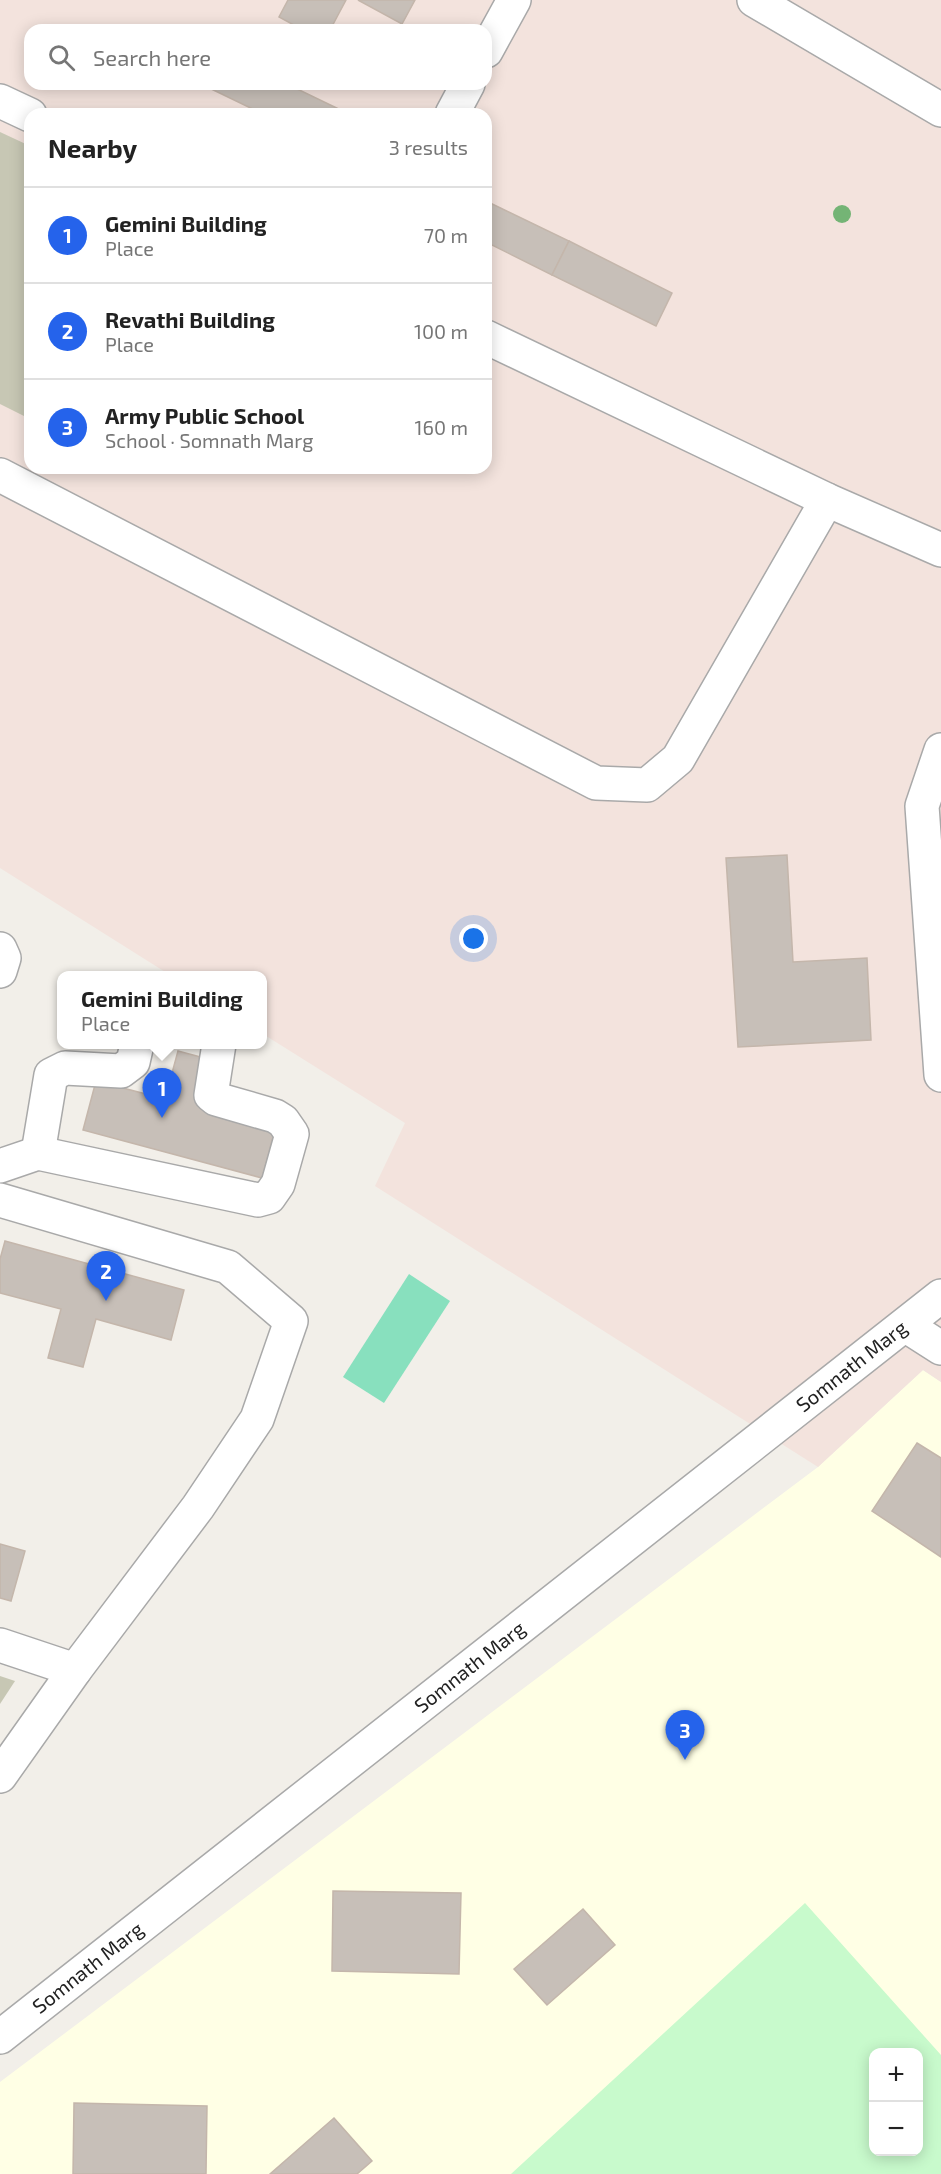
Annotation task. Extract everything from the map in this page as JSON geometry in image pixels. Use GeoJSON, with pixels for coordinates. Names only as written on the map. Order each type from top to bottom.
{"type":"FeatureCollection","features":[{"type":"Feature","properties":{"kind":"street"},"geometry":{"type":"LineString","coordinates":[[492,40],[514,0]]}},
{"type":"Feature","properties":{"kind":"street"},"geometry":{"type":"LineString","coordinates":[[754,0],[941,110]]}},
{"type":"Feature","properties":{"kind":"street"},"geometry":{"type":"LineString","coordinates":[[455,108],[465,90]]}},
{"type":"Feature","properties":{"kind":"street"},"geometry":{"type":"LineString","coordinates":[[0,101],[24,112]]}},
{"type":"Feature","properties":{"kind":"street"},"geometry":{"type":"LineString","coordinates":[[492,340],[827,500],[941,550]]}},
{"type":"Feature","properties":{"kind":"street"},"geometry":{"type":"LineString","coordinates":[[0,475],[596,783],[637,785],[647,785],[678,759],[827,500]]}},
{"type":"Feature","properties":{"kind":"street"},"geometry":{"type":"LineString","coordinates":[[941,750],[922,806],[941,1075]]}},
{"type":"Feature","properties":{"kind":"street"},"geometry":{"type":"LineString","coordinates":[[0,949],[4,958],[0,971]]}},
{"type":"Feature","properties":{"kind":"street"},"geometry":{"type":"LineString","coordinates":[[38,1153],[51,1075],[65,1068],[121,1071],[133,1062],[136,1049]]}},
{"type":"Feature","properties":{"kind":"street"},"geometry":{"type":"LineString","coordinates":[[0,1166],[38,1153],[258,1200],[269,1197],[278,1184],[292,1134],[283,1121],[275,1116],[216,1099],[211,1095],[218,1049]]}},
{"type":"Feature","properties":{"kind":"street"},"geometry":{"type":"LineString","coordinates":[[0,1200],[228,1267],[291,1321],[257,1419],[198,1507],[75,1670],[0,1776]]}},
{"type":"Feature","properties":{"kind":"street","name":"Somnath Marg"},"geometry":{"type":"LineString","coordinates":[[0,2037],[941,1296]]}},
{"type":"Feature","properties":{"kind":"street"},"geometry":{"type":"LineString","coordinates":[[905,1324],[941,1348]]}},
{"type":"Feature","properties":{"kind":"street"},"geometry":{"type":"LineString","coordinates":[[0,1645],[75,1670]]}},
{"type":"Feature","properties":{"kind":"shaded area"},"geometry":{"type":"Polygon","coordinates":[[[0,0],[941,0],[941,1382],[923,1370],[818,1467],[375,1186],[405,1123],[267,1037],[267,971],[164,971],[0,868],[0,0]]]}},
{"type":"Feature","properties":{"kind":"shaded area"},"geometry":{"type":"Polygon","coordinates":[[[0,132],[24,143],[24,416],[0,404],[0,132]]]}},
{"type":"Feature","properties":{"kind":"shaded area"},"geometry":{"type":"Polygon","coordinates":[[[923,1370],[941,1382],[941,2174],[0,2174],[0,2082],[818,1467],[923,1370]]]}},
{"type":"Feature","properties":{"kind":"shaded area"},"geometry":{"type":"Polygon","coordinates":[[[0,1676],[15,1681],[0,1704],[0,1676]]]}},
{"type":"Feature","properties":{"kind":"green space"},"geometry":{"type":"Polygon","coordinates":[[[409,1274],[450,1301],[384,1403],[343,1377],[409,1274]]]}},
{"type":"Feature","properties":{"kind":"green space"},"geometry":{"type":"Polygon","coordinates":[[[805,1903],[941,2055],[941,2174],[511,2174],[805,1903]]]}},
{"type":"Feature","properties":{"kind":"building"},"geometry":{"type":"Polygon","coordinates":[[[288,0],[346,0],[333,24],[292,24],[279,17],[288,0]]]}},
{"type":"Feature","properties":{"kind":"building"},"geometry":{"type":"Polygon","coordinates":[[[358,0],[415,0],[402,24],[358,0]]]}},
{"type":"Feature","properties":{"kind":"building"},"geometry":{"type":"Polygon","coordinates":[[[213,90],[299,90],[337,108],[251,108],[213,90]]]}},
{"type":"Feature","properties":{"kind":"building"},"geometry":{"type":"Polygon","coordinates":[[[492,204],[569,241],[552,275],[492,245],[492,204]]]}},
{"type":"Feature","properties":{"kind":"building"},"geometry":{"type":"Polygon","coordinates":[[[569,241],[672,293],[656,326],[552,275],[569,241]]]}},
{"type":"Feature","properties":{"kind":"building"},"geometry":{"type":"Polygon","coordinates":[[[787,855],[793,962],[867,958],[871,1040],[738,1047],[726,858],[787,855]]]}},
{"type":"Feature","properties":{"kind":"building"},"geometry":{"type":"Polygon","coordinates":[[[178,1051],[212,1060],[200,1108],[275,1129],[262,1178],[83,1130],[96,1081],[165,1099],[178,1051]]]}},
{"type":"Feature","properties":{"kind":"building"},"geometry":{"type":"Polygon","coordinates":[[[5,1241],[184,1290],[171,1340],[96,1319],[83,1367],[48,1358],[61,1309],[0,1293],[0,1259],[5,1241]]]}},
{"type":"Feature","properties":{"kind":"building"},"geometry":{"type":"Polygon","coordinates":[[[917,1443],[941,1458],[941,1557],[872,1511],[917,1443]]]}},
{"type":"Feature","properties":{"kind":"building"},"geometry":{"type":"Polygon","coordinates":[[[0,1544],[25,1551],[11,1601],[0,1598],[0,1544]]]}},
{"type":"Feature","properties":{"kind":"building"},"geometry":{"type":"Polygon","coordinates":[[[333,1891],[461,1893],[459,1974],[332,1971],[333,1891]]]}},
{"type":"Feature","properties":{"kind":"building"},"geometry":{"type":"Polygon","coordinates":[[[583,1909],[615,1945],[547,2005],[514,1969],[583,1909]]]}},
{"type":"Feature","properties":{"kind":"building"},"geometry":{"type":"Polygon","coordinates":[[[74,2103],[207,2106],[206,2174],[73,2174],[74,2103]]]}},
{"type":"Feature","properties":{"kind":"building"},"geometry":{"type":"Polygon","coordinates":[[[334,2118],[372,2161],[357,2174],[270,2174],[334,2118]]]}},
{"type":"Feature","properties":{"kind":"place","name":"Gemini Building"},"geometry":{"type":"Point","coordinates":[162,1118]}},
{"type":"Feature","properties":{"kind":"place","name":"Revathi Building"},"geometry":{"type":"Point","coordinates":[106,1301]}},
{"type":"Feature","properties":{"kind":"place","name":"Army Public School"},"geometry":{"type":"Point","coordinates":[685,1760]}}]}
